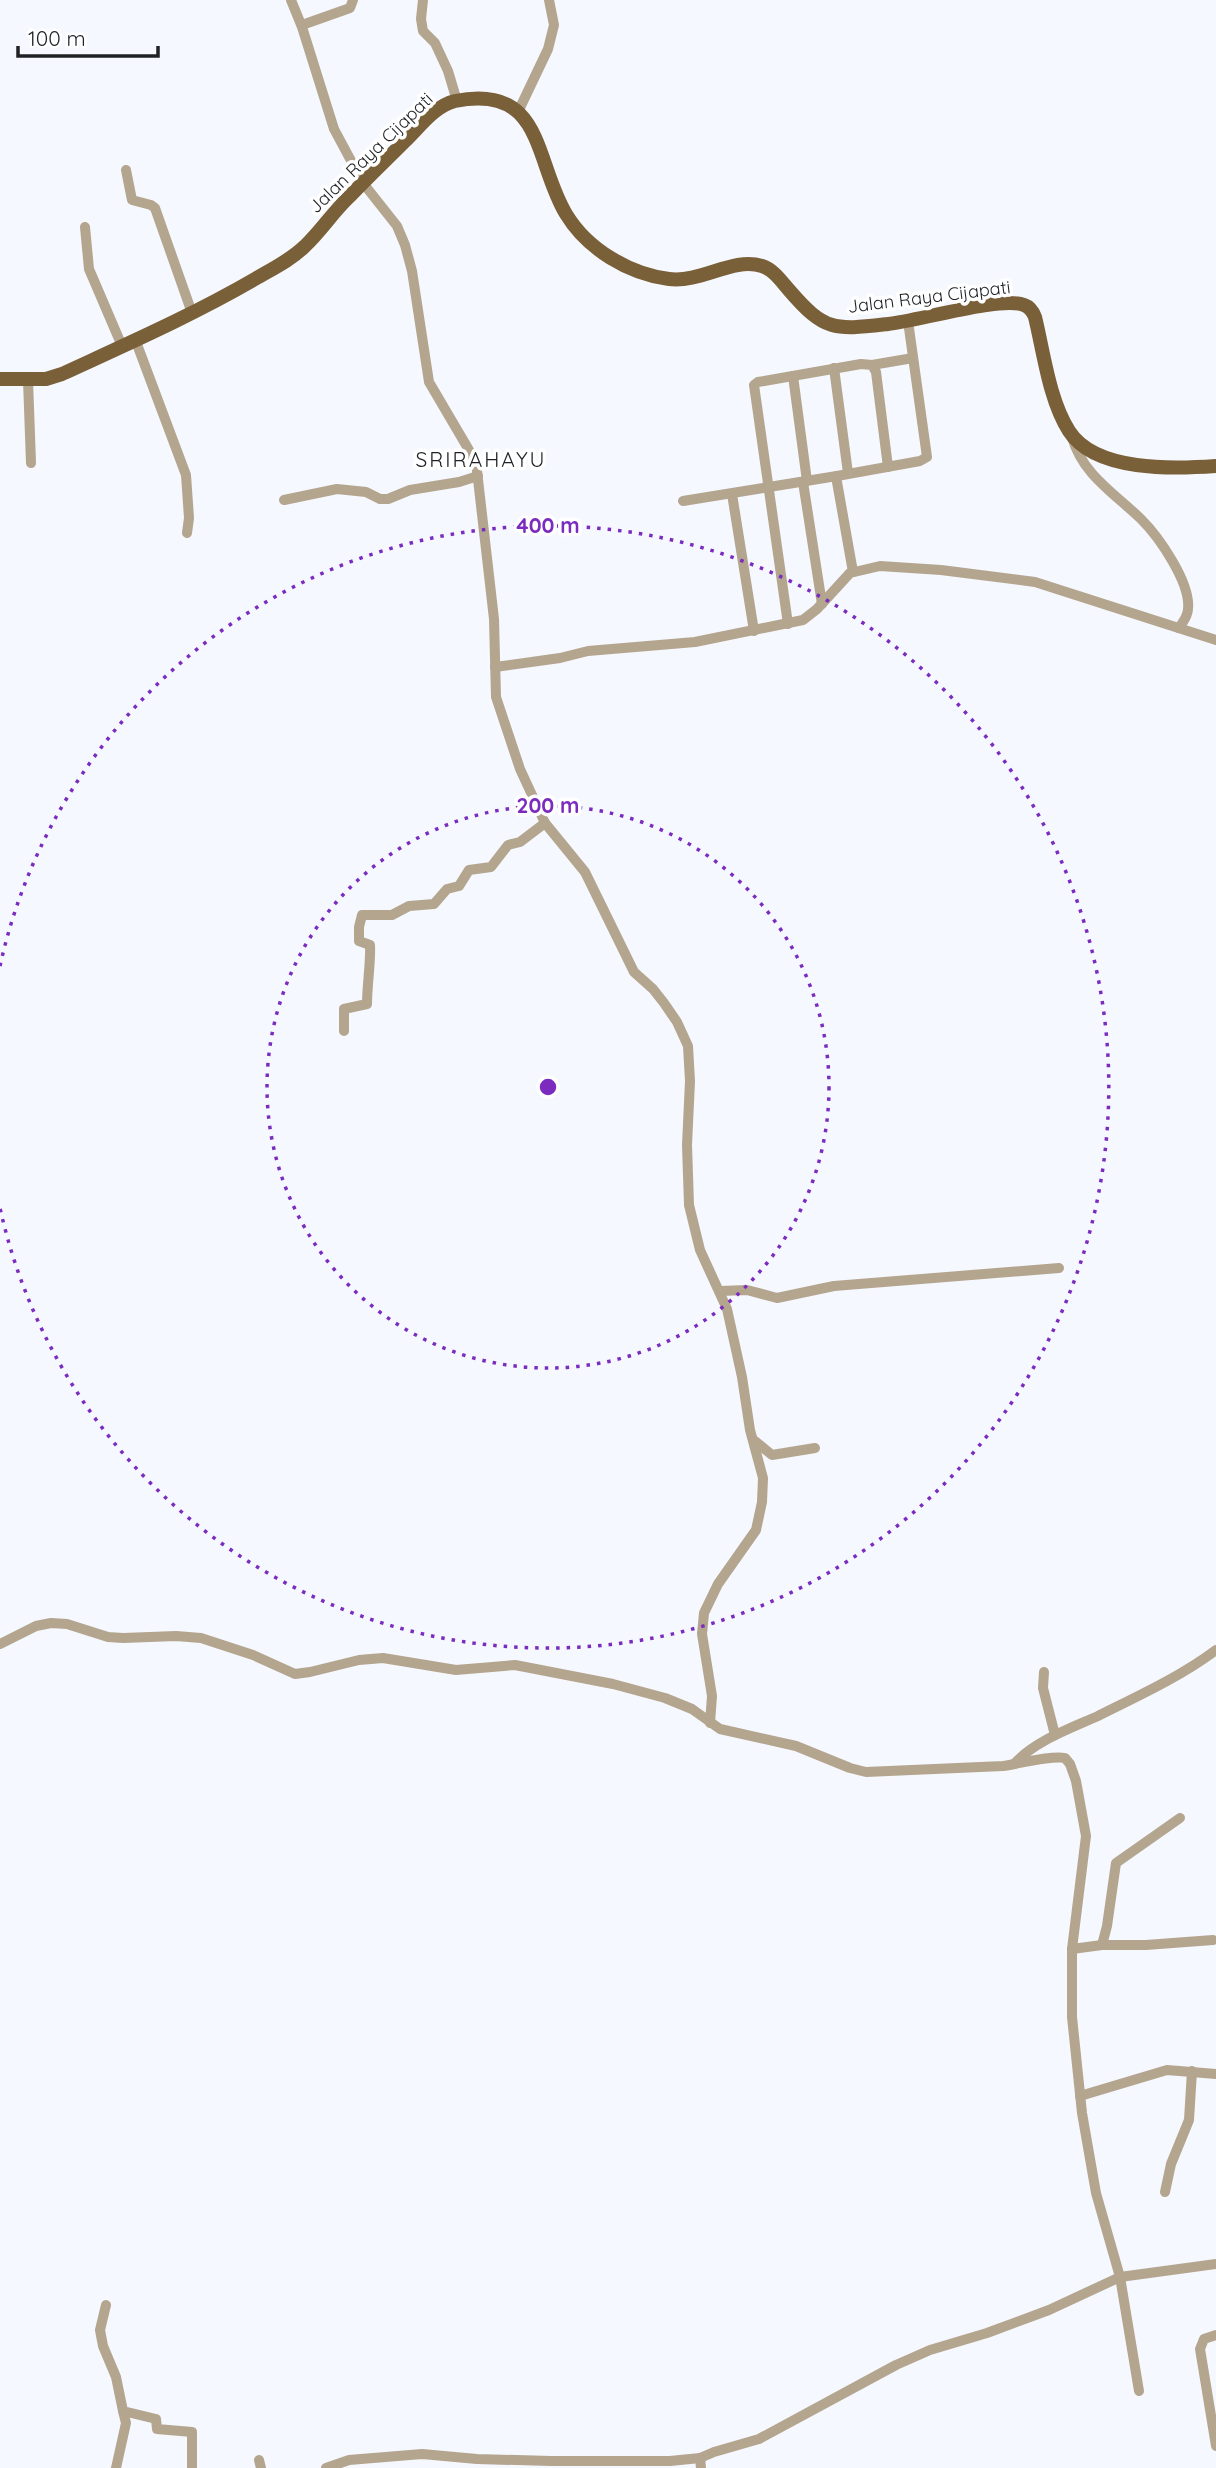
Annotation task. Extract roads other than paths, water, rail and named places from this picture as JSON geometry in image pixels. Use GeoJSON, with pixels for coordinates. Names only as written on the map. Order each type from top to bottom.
{"type":"FeatureCollection","features":[{"type":"Feature","properties":{"kind":"main road","name":"Jalan Raya Cijapati"},"geometry":{"type":"LineString","coordinates":[[0,379],[46,379],[62,374],[234,292],[299,252],[363,183],[436,111],[457,101],[493,100],[509,105],[518,112],[537,140],[558,197],[574,226],[604,253],[632,270],[685,281],[740,264],[757,265],[772,271],[805,310],[824,323],[846,328],[908,321],[999,304],[1018,304],[1030,309],[1035,317],[1054,393],[1071,435]]}},
{"type":"Feature","properties":{"kind":"main road"},"geometry":{"type":"LineString","coordinates":[[1071,435],[1087,448],[1105,457],[1142,466],[1166,469],[1216,466]]}},
{"type":"Feature","properties":{"kind":"street"},"geometry":{"type":"LineString","coordinates":[[291,0],[302,25],[334,129],[363,183],[397,226],[405,245],[412,271],[429,382],[446,415],[476,461],[494,620],[494,683],[499,711],[520,769],[545,823],[585,872],[634,972],[664,1003],[688,1046],[688,1205],[700,1250],[720,1291],[734,1338],[744,1401],[763,1478],[759,1523],[718,1584],[707,1606],[703,1622],[702,1634],[712,1696],[710,1723]]}},
{"type":"Feature","properties":{"kind":"street"},"geometry":{"type":"LineString","coordinates":[[302,25],[350,8],[353,0]]}},
{"type":"Feature","properties":{"kind":"street"},"geometry":{"type":"LineString","coordinates":[[423,0],[423,32],[435,43],[448,71],[457,101]]}},
{"type":"Feature","properties":{"kind":"street"},"geometry":{"type":"LineString","coordinates":[[518,112],[548,49],[554,24],[549,0]]}},
{"type":"Feature","properties":{"kind":"street"},"geometry":{"type":"LineString","coordinates":[[126,170],[132,201],[148,203],[156,208],[192,313]]}},
{"type":"Feature","properties":{"kind":"street"},"geometry":{"type":"LineString","coordinates":[[85,227],[89,269],[128,343],[186,475],[189,518],[187,533]]}},
{"type":"Feature","properties":{"kind":"street"},"geometry":{"type":"LineString","coordinates":[[683,501],[888,467],[920,461],[927,457],[908,321]]}},
{"type":"Feature","properties":{"kind":"street"},"geometry":{"type":"LineString","coordinates":[[788,624],[753,387],[758,382],[834,368],[914,358]]}},
{"type":"Feature","properties":{"kind":"street"},"geometry":{"type":"LineString","coordinates":[[872,365],[876,372],[888,467]]}},
{"type":"Feature","properties":{"kind":"street"},"geometry":{"type":"LineString","coordinates":[[834,368],[843,474],[836,482],[853,572]]}},
{"type":"Feature","properties":{"kind":"street"},"geometry":{"type":"LineString","coordinates":[[793,376],[822,604]]}},
{"type":"Feature","properties":{"kind":"street"},"geometry":{"type":"LineString","coordinates":[[28,380],[31,463]]}},
{"type":"Feature","properties":{"kind":"street"},"geometry":{"type":"LineString","coordinates":[[1071,435],[1075,450],[1084,464],[1114,497],[1141,519],[1177,567],[1189,606],[1187,616],[1179,628]]}},
{"type":"Feature","properties":{"kind":"street"},"geometry":{"type":"LineString","coordinates":[[284,499],[337,489],[366,492],[380,499],[387,499],[410,490],[478,476]]}},
{"type":"Feature","properties":{"kind":"street"},"geometry":{"type":"LineString","coordinates":[[732,494],[754,631]]}},
{"type":"Feature","properties":{"kind":"street"},"geometry":{"type":"LineString","coordinates":[[495,667],[560,658],[588,651],[695,642],[803,621],[849,573],[880,566],[999,576],[1035,582],[1216,640]]}},
{"type":"Feature","properties":{"kind":"street"},"geometry":{"type":"LineString","coordinates":[[344,1031],[344,1009],[367,1004],[371,947],[359,941],[362,915],[393,915],[409,906],[434,904],[447,889],[459,886],[469,870],[491,867],[508,845],[520,842],[545,823]]}},
{"type":"Feature","properties":{"kind":"street"},"geometry":{"type":"LineString","coordinates":[[720,1291],[747,1290],[777,1298],[834,1286],[1059,1268]]}},
{"type":"Feature","properties":{"kind":"street"},"geometry":{"type":"LineString","coordinates":[[752,1439],[772,1455],[815,1448]]}},
{"type":"Feature","properties":{"kind":"street"},"geometry":{"type":"LineString","coordinates":[[0,1644],[36,1626],[51,1623],[123,1639],[176,1636],[201,1638],[295,1674],[359,1660],[383,1658],[456,1670],[515,1665],[613,1684],[665,1698],[692,1709],[710,1723],[737,1734],[810,1751],[858,1771],[884,1773],[1014,1764],[1062,1757],[1068,1760],[1076,1782],[1086,1836],[1072,1949],[1072,2017],[1080,2096],[1096,2193],[1120,2277],[1139,2391]]}},
{"type":"Feature","properties":{"kind":"street"},"geometry":{"type":"LineString","coordinates":[[1014,1764],[1022,1755],[1055,1735],[1142,1695],[1216,1650]]}},
{"type":"Feature","properties":{"kind":"street"},"geometry":{"type":"LineString","coordinates":[[1044,1672],[1043,1688],[1055,1735]]}},
{"type":"Feature","properties":{"kind":"street"},"geometry":{"type":"LineString","coordinates":[[1102,1945],[1116,1863],[1180,1818]]}},
{"type":"Feature","properties":{"kind":"street"},"geometry":{"type":"LineString","coordinates":[[1072,1949],[1213,1940]]}},
{"type":"Feature","properties":{"kind":"street"},"geometry":{"type":"LineString","coordinates":[[1080,2096],[1167,2070],[1216,2074]]}},
{"type":"Feature","properties":{"kind":"street"},"geometry":{"type":"LineString","coordinates":[[1165,2192],[1171,2164],[1189,2120],[1192,2071]]}},
{"type":"Feature","properties":{"kind":"street"},"geometry":{"type":"LineString","coordinates":[[326,2468],[349,2460],[398,2463],[422,2454],[477,2459],[701,2463],[714,2452],[759,2439],[896,2365],[930,2350],[1049,2310],[1120,2277],[1216,2264]]}},
{"type":"Feature","properties":{"kind":"street"},"geometry":{"type":"LineString","coordinates":[[106,2305],[100,2330],[101,2338],[116,2377],[126,2423],[116,2468]]}},
{"type":"Feature","properties":{"kind":"street"},"geometry":{"type":"LineString","coordinates":[[1216,2336],[1204,2339],[1200,2349],[1216,2446]]}},
{"type":"Feature","properties":{"kind":"street"},"geometry":{"type":"LineString","coordinates":[[123,2411],[156,2418],[157,2429],[192,2432],[192,2468]]}},
{"type":"Feature","properties":{"kind":"district","name":"SRIRAHAYU"},"geometry":{"type":"Point","coordinates":[481,460]}}]}
